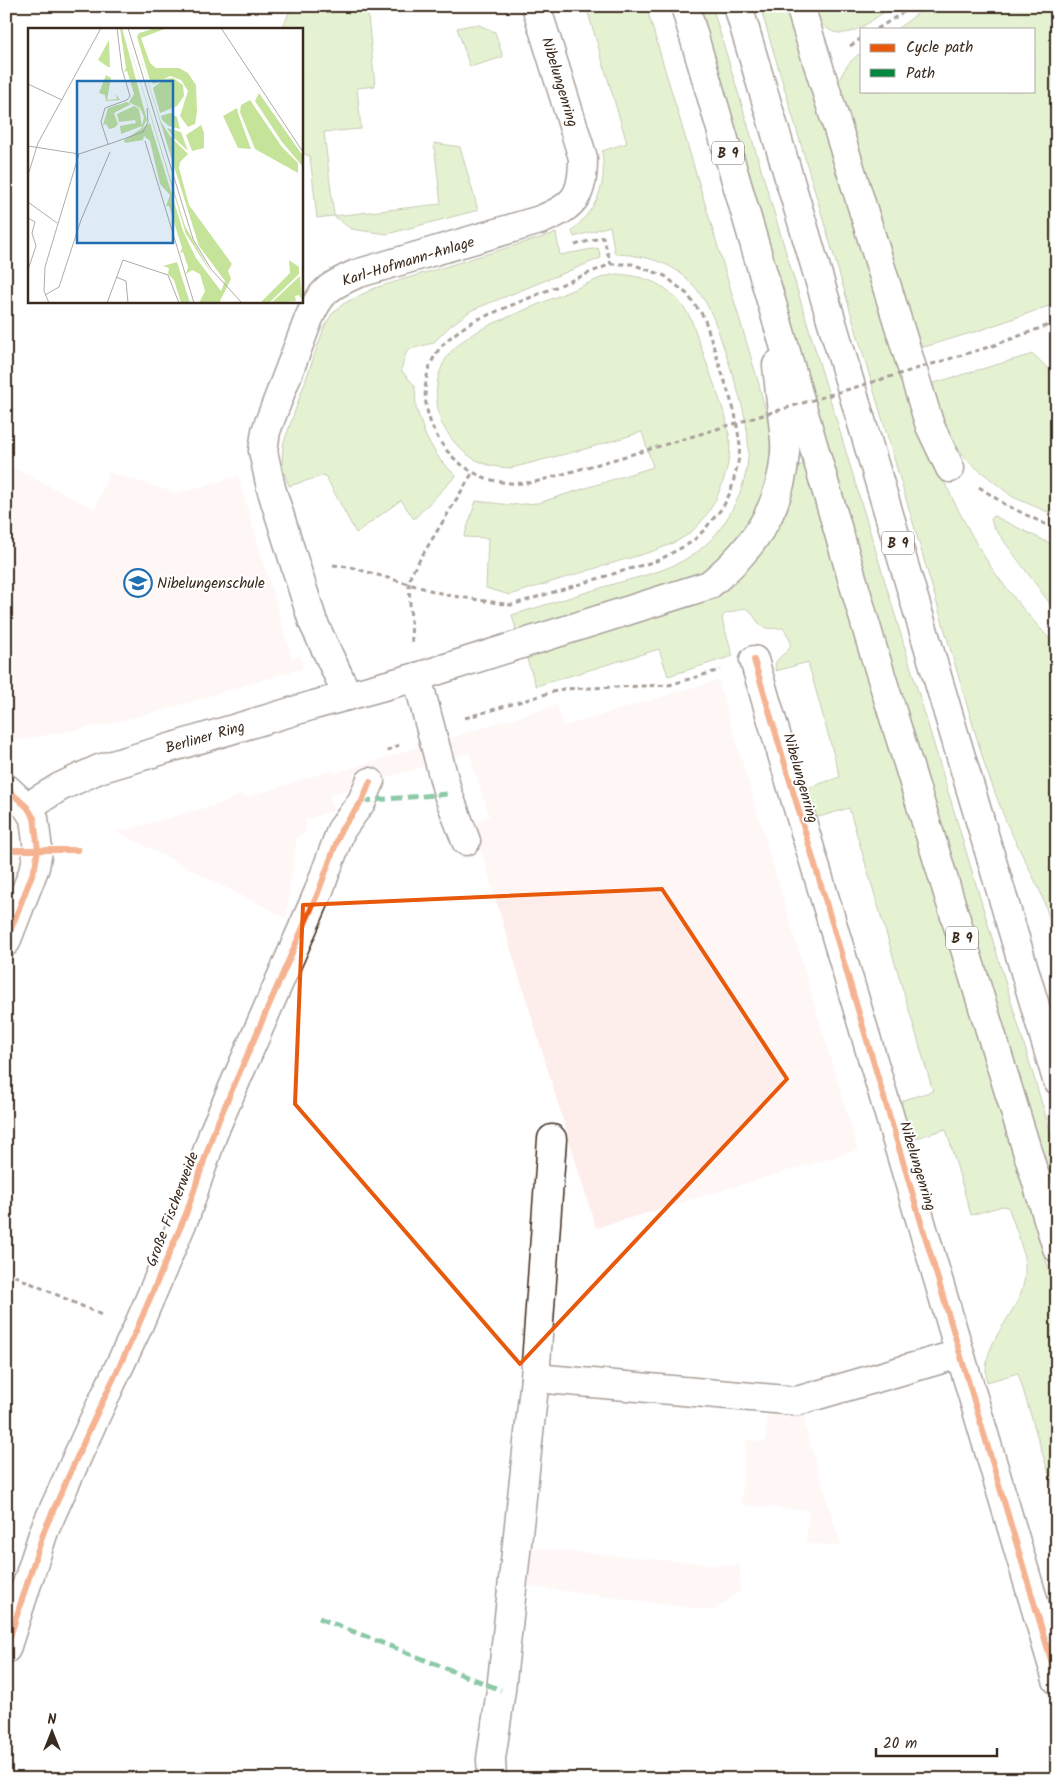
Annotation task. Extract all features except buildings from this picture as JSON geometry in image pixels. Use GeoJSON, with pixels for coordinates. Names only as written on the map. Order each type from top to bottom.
{"type":"FeatureCollection","features":[{"type":"Feature","properties":{"kind":"main road","name":"Nibelungenring"},"geometry":{"type":"LineString","coordinates":[[536,6],[583,158]]}},
{"type":"Feature","properties":{"kind":"main road","name":"B 9"},"geometry":{"type":"LineString","coordinates":[[685,6],[871,643],[1057,1248]]}},
{"type":"Feature","properties":{"kind":"main road","name":"B 9"},"geometry":{"type":"LineString","coordinates":[[738,6],[1057,1080]]}},
{"type":"Feature","properties":{"kind":"main road"},"geometry":{"type":"LineString","coordinates":[[800,6],[930,426],[950,468]]}},
{"type":"Feature","properties":{"kind":"main road","name":"Karl-Hofmann-Anlage"},"geometry":{"type":"LineString","coordinates":[[348,696],[313,622],[271,488],[263,452],[266,431],[316,302],[323,292],[338,282],[356,274],[558,213],[574,201],[582,184],[583,158]]}},
{"type":"Feature","properties":{"kind":"main road","name":"Berliner Ring"},"geometry":{"type":"LineString","coordinates":[[27,807],[60,786],[99,769],[417,677],[709,585],[732,567],[758,536],[775,504],[786,452],[771,299]]}},
{"type":"Feature","properties":{"kind":"main road","name":"Nibelungenring"},"geometry":{"type":"LineString","coordinates":[[754,660],[1057,1680]]}},
{"type":"Feature","properties":{"kind":"main road"},"geometry":{"type":"LineString","coordinates":[[417,677],[448,794],[466,841]]}},
{"type":"Feature","properties":{"kind":"main road","name":"Große Fischerweide"},"geometry":{"type":"LineString","coordinates":[[6,1649],[44,1531],[136,1331],[186,1214],[214,1131],[314,902],[341,830],[362,801],[370,782]]}},
{"type":"Feature","properties":{"kind":"main road"},"geometry":{"type":"LineString","coordinates":[[6,788],[27,807],[34,818],[38,850],[34,867],[6,942]]}},
{"type":"Feature","properties":{"kind":"main road"},"geometry":{"type":"LineString","coordinates":[[492,1779],[491,1758],[501,1690],[535,1378],[552,1139]]}},
{"type":"Feature","properties":{"kind":"main road"},"geometry":{"type":"LineString","coordinates":[[535,1378],[798,1400],[959,1354]]}},
{"type":"Feature","properties":{"kind":"path"},"geometry":{"type":"LineString","coordinates":[[879,28],[913,6]]}},
{"type":"Feature","properties":{"kind":"path"},"geometry":{"type":"LineString","coordinates":[[576,245],[603,237],[611,264]]}},
{"type":"Feature","properties":{"kind":"path"},"geometry":{"type":"LineString","coordinates":[[293,561],[350,567],[447,595],[511,605],[659,560],[692,542],[723,507],[731,491],[739,458],[738,430],[735,413],[704,317],[687,294],[665,276],[632,264],[611,264],[476,320],[460,329],[440,349],[432,361],[426,382],[426,410],[441,444],[452,456],[473,472],[494,480],[518,484],[535,482],[648,450],[992,346],[1057,322]]}},
{"type":"Feature","properties":{"kind":"path"},"geometry":{"type":"LineString","coordinates":[[950,468],[1006,506],[1057,530]]}},
{"type":"Feature","properties":{"kind":"path"},"geometry":{"type":"LineString","coordinates":[[417,677],[413,663],[410,574],[473,472]]}},
{"type":"Feature","properties":{"kind":"path"},"geometry":{"type":"LineString","coordinates":[[431,728],[563,689],[669,684],[754,660]]}},
{"type":"Feature","properties":{"kind":"path"},"geometry":{"type":"LineString","coordinates":[[6,1272],[136,1331]]}},
{"type":"Feature","properties":{"kind":"highlighted area"},"geometry":{"type":"Polygon","coordinates":[[[662,889],[787,1079],[520,1364],[295,1104],[303,905],[662,889]]]}},
{"type":"Feature","properties":{"kind":"shaded area","name":"Nibelungenschule"},"geometry":{"type":"Polygon","coordinates":[[[6,464],[95,509],[109,472],[177,493],[238,476],[292,658],[300,656],[303,668],[167,709],[109,724],[24,739],[6,739],[6,464]]]}},
{"type":"Feature","properties":{"kind":"shaded area"},"geometry":{"type":"Polygon","coordinates":[[[718,680],[858,1150],[596,1228],[472,822],[489,817],[469,753],[329,795],[334,811],[305,820],[307,829],[304,834],[297,836],[286,918],[117,832],[230,801],[231,798],[243,794],[247,797],[333,770],[334,773],[557,705],[564,726],[718,680]]]}},
{"type":"Feature","properties":{"kind":"shaded area"},"geometry":{"type":"Polygon","coordinates":[[[768,1408],[809,1412],[804,1423],[841,1546],[806,1543],[809,1510],[741,1505],[746,1440],[765,1442],[768,1408]]]}},
{"type":"Feature","properties":{"kind":"shaded area"},"geometry":{"type":"Polygon","coordinates":[[[532,1548],[720,1565],[740,1565],[740,1591],[714,1611],[528,1586],[532,1548]]]}},
{"type":"Feature","properties":{"kind":"green space"},"geometry":{"type":"Polygon","coordinates":[[[292,6],[367,6],[375,86],[357,88],[361,129],[324,132],[334,216],[317,218],[310,156],[302,153],[302,28],[282,28],[292,6]]]}},
{"type":"Feature","properties":{"kind":"green space"},"geometry":{"type":"Polygon","coordinates":[[[586,6],[646,6],[758,381],[767,416],[770,437],[770,459],[767,479],[753,516],[729,549],[697,576],[517,633],[512,615],[660,571],[694,554],[720,530],[732,510],[741,490],[748,452],[748,433],[734,377],[712,314],[694,286],[679,272],[662,263],[643,257],[615,254],[610,226],[574,237],[572,231],[594,204],[602,186],[602,151],[627,143],[586,6]]]}},
{"type":"Feature","properties":{"kind":"green space"},"geometry":{"type":"Polygon","coordinates":[[[696,6],[712,6],[1057,1154],[1057,1217],[696,6]]]}},
{"type":"Feature","properties":{"kind":"green space"},"geometry":{"type":"Polygon","coordinates":[[[760,6],[790,6],[929,451],[967,527],[993,570],[1057,647],[1057,1004],[1052,970],[1050,920],[1041,893],[1007,824],[986,769],[760,6]]]}},
{"type":"Feature","properties":{"kind":"green space"},"geometry":{"type":"Polygon","coordinates":[[[813,6],[893,6],[858,29],[839,33],[831,31],[822,24],[817,18],[813,6]]]}},
{"type":"Feature","properties":{"kind":"green space"},"geometry":{"type":"Polygon","coordinates":[[[928,6],[1057,6],[1057,303],[981,330],[917,349],[838,83],[850,62],[860,54],[860,92],[1036,92],[1036,28],[898,28],[928,6]]]}},
{"type":"Feature","properties":{"kind":"green space"},"geometry":{"type":"Polygon","coordinates":[[[479,25],[495,32],[503,57],[470,67],[457,28],[479,25]]]}},
{"type":"Feature","properties":{"kind":"green space"},"geometry":{"type":"Polygon","coordinates":[[[434,143],[460,147],[478,210],[387,234],[351,229],[334,216],[441,204],[434,143]]]}},
{"type":"Feature","properties":{"kind":"green space"},"geometry":{"type":"Polygon","coordinates":[[[556,233],[560,255],[598,248],[601,258],[472,310],[450,326],[433,343],[407,350],[401,370],[415,386],[416,408],[426,437],[440,460],[456,476],[414,519],[401,500],[356,533],[325,475],[289,486],[282,466],[283,445],[325,325],[332,314],[343,304],[375,288],[556,233]]]}},
{"type":"Feature","properties":{"kind":"green space"},"geometry":{"type":"Polygon","coordinates":[[[616,274],[629,275],[651,281],[660,286],[677,299],[691,319],[726,418],[730,437],[729,456],[723,483],[703,520],[694,530],[676,542],[510,595],[486,588],[488,538],[464,537],[476,501],[511,505],[538,503],[653,467],[642,432],[511,468],[490,465],[472,458],[451,438],[441,422],[438,412],[437,383],[442,367],[454,348],[472,334],[603,277],[616,274]]]}},
{"type":"Feature","properties":{"kind":"green space"},"geometry":{"type":"Polygon","coordinates":[[[1033,354],[1057,377],[1057,516],[1013,497],[969,462],[942,427],[927,385],[1033,354]]]}},
{"type":"Feature","properties":{"kind":"green space"},"geometry":{"type":"Polygon","coordinates":[[[805,464],[1057,1297],[1057,1501],[1018,1373],[987,1382],[986,1367],[989,1353],[994,1340],[1016,1303],[1022,1290],[1025,1276],[1023,1251],[1018,1234],[1008,1207],[1002,1206],[971,1215],[946,1129],[916,1138],[908,1135],[900,1107],[903,1100],[933,1091],[849,808],[819,817],[813,815],[807,795],[810,787],[840,777],[808,662],[776,671],[775,664],[789,649],[789,637],[783,628],[766,628],[762,626],[751,612],[745,608],[725,614],[722,620],[733,656],[668,676],[659,649],[536,686],[526,656],[693,606],[723,587],[749,565],[771,539],[787,507],[798,466],[805,464]]]}},
{"type":"Feature","properties":{"kind":"green space"},"geometry":{"type":"Polygon","coordinates":[[[994,516],[1057,547],[1057,613],[993,526],[991,519],[994,516]]]}},
{"type":"Feature","properties":{"kind":"marked path"},"geometry":{"type":"LineString","coordinates":[[362,801],[448,794]]}},
{"type":"Feature","properties":{"kind":"marked path"},"geometry":{"type":"LineString","coordinates":[[319,1618],[501,1690]]}},
{"type":"Feature","properties":{"kind":"cycle path"},"geometry":{"type":"LineString","coordinates":[[754,660],[1057,1680]]}},
{"type":"Feature","properties":{"kind":"cycle path"},"geometry":{"type":"LineString","coordinates":[[6,1649],[44,1531],[136,1331],[186,1214],[214,1131],[318,893],[341,830],[362,801],[370,782]]}},
{"type":"Feature","properties":{"kind":"cycle path"},"geometry":{"type":"LineString","coordinates":[[6,788],[27,807],[34,818],[38,850],[35,867],[6,942]]}},
{"type":"Feature","properties":{"kind":"cycle path"},"geometry":{"type":"LineString","coordinates":[[6,850],[78,850]]}},
{"type":"Feature","properties":{"kind":"place","name":"Nibelungenschule"},"geometry":{"type":"Point","coordinates":[138,583]}}]}
